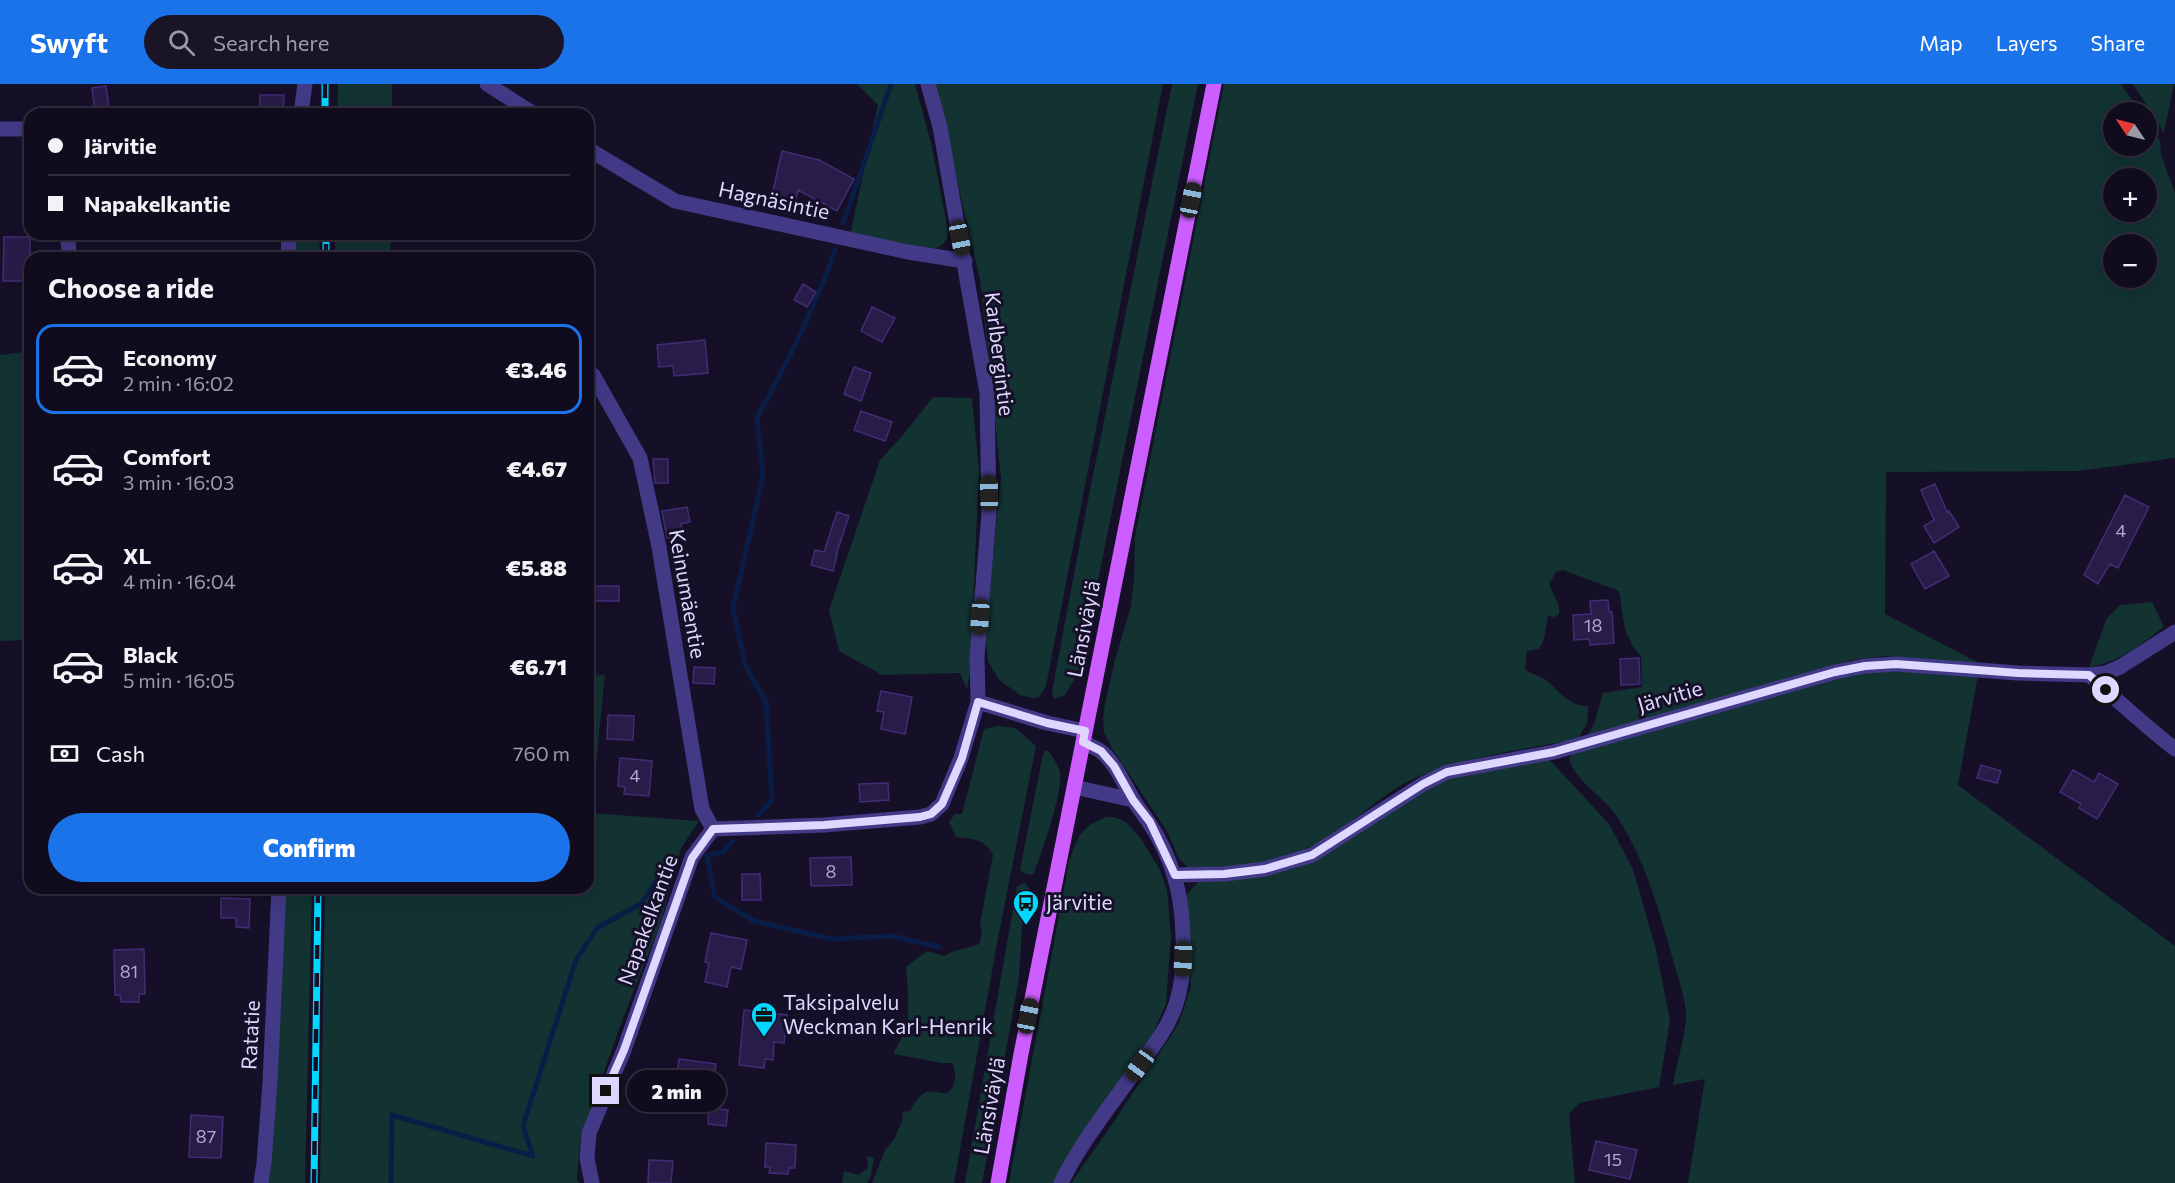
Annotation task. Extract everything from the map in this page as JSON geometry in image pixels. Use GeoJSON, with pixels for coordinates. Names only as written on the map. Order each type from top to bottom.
{"type":"FeatureCollection","features":[{"type":"Feature","properties":{"kind":"main road","name":"Länsiväylä"},"geometry":{"type":"LineString","coordinates":[[998,1183],[1021,1054],[1214,84]]}},
{"type":"Feature","properties":{"kind":"street"},"geometry":{"type":"LineString","coordinates":[[302,108],[305,84]]}},
{"type":"Feature","properties":{"kind":"street"},"geometry":{"type":"LineString","coordinates":[[488,84],[525,108]]}},
{"type":"Feature","properties":{"kind":"street","name":"Karlbergintie"},"geometry":{"type":"LineString","coordinates":[[928,84],[940,127],[987,393],[989,514],[976,657],[978,702]]}},
{"type":"Feature","properties":{"kind":"street"},"geometry":{"type":"LineString","coordinates":[[0,129],[24,129]]}},
{"type":"Feature","properties":{"kind":"street","name":"Hagnäsintie"},"geometry":{"type":"LineString","coordinates":[[594,153],[675,201],[908,252],[965,261]]}},
{"type":"Feature","properties":{"kind":"street","name":"Keinumäentie"},"geometry":{"type":"LineString","coordinates":[[594,377],[640,458],[659,547],[702,809],[713,829]]}},
{"type":"Feature","properties":{"kind":"street","name":"Järvitie"},"geometry":{"type":"LineString","coordinates":[[1175,875],[1224,874],[1275,867],[1312,855],[1423,784],[1447,772],[1554,752],[1835,672],[1865,666],[1896,664],[2018,673],[2089,675],[2106,673],[2120,668],[2175,632]]}},
{"type":"Feature","properties":{"kind":"street"},"geometry":{"type":"LineString","coordinates":[[2089,675],[2150,730],[2175,749]]}},
{"type":"Feature","properties":{"kind":"street"},"geometry":{"type":"LineString","coordinates":[[713,829],[824,825],[920,817],[931,814],[942,804],[962,758],[978,702],[1084,737],[1101,751],[1114,766],[1133,800],[1150,822],[1175,875],[1181,906],[1182,978],[1176,1004],[1165,1030],[1090,1134],[1061,1183]]}},
{"type":"Feature","properties":{"kind":"street"},"geometry":{"type":"LineString","coordinates":[[1074,787],[1133,800]]}},
{"type":"Feature","properties":{"kind":"street","name":"Napakelkantie"},"geometry":{"type":"LineString","coordinates":[[592,1183],[587,1158],[589,1133],[624,1050],[692,858],[713,829]]}},
{"type":"Feature","properties":{"kind":"street","name":"Ratatie"},"geometry":{"type":"LineString","coordinates":[[261,1183],[270,1082],[279,894]]}},
{"type":"Feature","properties":{"kind":"green space"},"geometry":{"type":"Polygon","coordinates":[[[338,84],[392,84],[392,108],[337,108],[338,84]]]}},
{"type":"Feature","properties":{"kind":"green space"},"geometry":{"type":"Polygon","coordinates":[[[857,84],[915,84],[932,147],[948,231],[946,240],[934,249],[850,235],[878,105],[857,84]]]}},
{"type":"Feature","properties":{"kind":"green space"},"geometry":{"type":"Polygon","coordinates":[[[935,84],[1163,84],[1046,686],[1039,697],[1033,698],[1020,695],[999,680],[988,661],[986,641],[1001,478],[980,280],[935,84]]]}},
{"type":"Feature","properties":{"kind":"green space"},"geometry":{"type":"Polygon","coordinates":[[[1172,84],[1198,84],[1080,670],[1065,695],[1054,699],[1052,692],[1087,505],[1172,84]]]}},
{"type":"Feature","properties":{"kind":"green space"},"geometry":{"type":"Polygon","coordinates":[[[1224,84],[2121,84],[2134,102],[2103,102],[2103,156],[2157,156],[2157,136],[2160,141],[2161,155],[2175,193],[2175,458],[2078,471],[1886,472],[1885,614],[1981,664],[1886,656],[1852,660],[1586,738],[1594,724],[1603,693],[1642,687],[1641,656],[1633,647],[1625,630],[1619,591],[1563,570],[1556,572],[1549,584],[1559,606],[1559,614],[1554,617],[1548,616],[1544,639],[1539,649],[1527,651],[1525,670],[1545,679],[1570,701],[1588,706],[1587,723],[1578,739],[1479,758],[1441,768],[1412,779],[1313,846],[1274,861],[1232,869],[1188,868],[1178,857],[1168,833],[1112,748],[1104,732],[1105,703],[1131,606],[1135,536],[1224,84]]]}},
{"type":"Feature","properties":{"kind":"green space"},"geometry":{"type":"Polygon","coordinates":[[[2133,84],[2174,84],[2164,133],[2157,122],[2157,102],[2144,102],[2133,84]]]}},
{"type":"Feature","properties":{"kind":"green space"},"geometry":{"type":"Polygon","coordinates":[[[292,240],[320,240],[319,252],[292,252],[292,240]]]}},
{"type":"Feature","properties":{"kind":"green space"},"geometry":{"type":"Polygon","coordinates":[[[335,240],[391,240],[390,252],[335,252],[335,240]]]}},
{"type":"Feature","properties":{"kind":"green space"},"geometry":{"type":"Polygon","coordinates":[[[24,352],[24,640],[0,641],[0,355],[24,352]]]}},
{"type":"Feature","properties":{"kind":"green space"},"geometry":{"type":"Polygon","coordinates":[[[933,397],[972,398],[979,471],[970,673],[967,689],[960,673],[882,675],[839,651],[829,610],[880,460],[933,397]]]}},
{"type":"Feature","properties":{"kind":"green space"},"geometry":{"type":"Polygon","coordinates":[[[2152,602],[2164,627],[2120,657],[2089,667],[2107,618],[2120,605],[2152,602]]]}},
{"type":"Feature","properties":{"kind":"green space"},"geometry":{"type":"Polygon","coordinates":[[[1874,668],[1978,675],[1958,785],[2175,946],[2175,1183],[1688,1183],[1705,1079],[1673,1085],[1686,1017],[1680,983],[1658,907],[1637,852],[1613,811],[1577,774],[1569,758],[1576,750],[1874,668]]]}},
{"type":"Feature","properties":{"kind":"green space"},"geometry":{"type":"Polygon","coordinates":[[[605,675],[594,783],[594,676],[605,675]]]}},
{"type":"Feature","properties":{"kind":"green space"},"geometry":{"type":"Polygon","coordinates":[[[998,726],[1015,728],[1036,746],[998,938],[954,1183],[872,1183],[885,1150],[895,1138],[903,1112],[910,1111],[923,1093],[931,1091],[946,1093],[954,1084],[955,1075],[952,1063],[893,1054],[908,1026],[906,967],[927,951],[944,956],[979,944],[982,934],[980,924],[993,855],[983,843],[956,837],[949,822],[955,814],[962,814],[984,729],[998,726]]]}},
{"type":"Feature","properties":{"kind":"green space"},"geometry":{"type":"Polygon","coordinates":[[[1045,751],[1048,751],[1057,764],[1060,782],[1047,837],[1034,873],[1031,875],[1020,869],[1045,751]]]}},
{"type":"Feature","properties":{"kind":"green space"},"geometry":{"type":"Polygon","coordinates":[[[1549,759],[1609,824],[1633,869],[1656,950],[1670,1020],[1659,1087],[1579,1103],[1569,1114],[1575,1183],[1071,1183],[1178,1025],[1191,987],[1185,896],[1199,881],[1271,874],[1421,790],[1451,777],[1549,759]]]}},
{"type":"Feature","properties":{"kind":"green space"},"geometry":{"type":"Polygon","coordinates":[[[594,813],[699,821],[681,848],[660,924],[622,1021],[580,1140],[577,1179],[579,1183],[320,1183],[325,894],[594,894],[594,813]]]}},
{"type":"Feature","properties":{"kind":"green space"},"geometry":{"type":"Polygon","coordinates":[[[1107,817],[1126,822],[1139,836],[1159,868],[1167,890],[1171,936],[1166,1004],[1151,1038],[1054,1183],[1009,1183],[1069,862],[1086,828],[1107,817]]]}},
{"type":"Feature","properties":{"kind":"green space"},"geometry":{"type":"Polygon","coordinates":[[[1025,883],[1029,888],[1022,926],[1019,978],[982,1183],[965,1183],[1017,886],[1025,883]]]}},
{"type":"Feature","properties":{"kind":"green space"},"geometry":{"type":"Polygon","coordinates":[[[281,894],[312,894],[305,1183],[265,1183],[281,894]]]}},
{"type":"Feature","properties":{"kind":"green space"},"geometry":{"type":"Polygon","coordinates":[[[867,1156],[874,1158],[867,1183],[842,1183],[844,1171],[859,1175],[868,1168],[867,1156]]]}},
{"type":"Feature","properties":{"kind":"building"},"geometry":{"type":"Polygon","coordinates":[[[106,86],[109,108],[94,108],[92,88],[106,86]]]}},
{"type":"Feature","properties":{"kind":"building"},"geometry":{"type":"Polygon","coordinates":[[[260,95],[284,95],[283,108],[259,108],[260,95]]]}},
{"type":"Feature","properties":{"kind":"building"},"geometry":{"type":"Polygon","coordinates":[[[782,151],[819,160],[854,179],[837,211],[798,190],[792,214],[769,209],[782,151]]]}},
{"type":"Feature","properties":{"kind":"building"},"geometry":{"type":"Polygon","coordinates":[[[4,237],[24,237],[24,240],[30,240],[30,252],[24,252],[24,281],[3,281],[4,237]]]}},
{"type":"Feature","properties":{"kind":"building"},"geometry":{"type":"Polygon","coordinates":[[[803,284],[816,292],[807,307],[794,300],[803,284]]]}},
{"type":"Feature","properties":{"kind":"building"},"geometry":{"type":"Polygon","coordinates":[[[872,307],[895,318],[882,342],[861,331],[872,307]]]}},
{"type":"Feature","properties":{"kind":"building"},"geometry":{"type":"Polygon","coordinates":[[[705,340],[708,373],[674,376],[673,366],[659,367],[657,345],[705,340]]]}},
{"type":"Feature","properties":{"kind":"building"},"geometry":{"type":"Polygon","coordinates":[[[854,367],[871,373],[861,401],[844,394],[854,367]]]}},
{"type":"Feature","properties":{"kind":"building"},"geometry":{"type":"Polygon","coordinates":[[[861,411],[892,422],[885,441],[854,430],[861,411]]]}},
{"type":"Feature","properties":{"kind":"building"},"geometry":{"type":"Polygon","coordinates":[[[653,459],[668,459],[668,483],[655,483],[653,459]]]}},
{"type":"Feature","properties":{"kind":"building"},"geometry":{"type":"Polygon","coordinates":[[[1935,484],[1947,512],[1949,511],[1959,527],[1934,543],[1924,526],[1934,520],[1921,490],[1935,484]]]}},
{"type":"Feature","properties":{"kind":"building"},"geometry":{"type":"Polygon","coordinates":[[[2125,495],[2149,507],[2118,568],[2110,564],[2098,584],[2084,575],[2125,495]]]}},
{"type":"Feature","properties":{"kind":"building"},"geometry":{"type":"Polygon","coordinates":[[[687,507],[690,522],[681,524],[682,535],[667,538],[662,511],[687,507]]]}},
{"type":"Feature","properties":{"kind":"building"},"geometry":{"type":"Polygon","coordinates":[[[837,512],[849,516],[833,571],[811,565],[815,550],[824,552],[837,512]]]}},
{"type":"Feature","properties":{"kind":"building"},"geometry":{"type":"Polygon","coordinates":[[[1934,551],[1949,576],[1925,589],[1911,564],[1934,551]]]}},
{"type":"Feature","properties":{"kind":"building"},"geometry":{"type":"Polygon","coordinates":[[[594,586],[619,586],[619,601],[594,601],[594,586]]]}},
{"type":"Feature","properties":{"kind":"building"},"geometry":{"type":"Polygon","coordinates":[[[1608,600],[1609,612],[1612,612],[1614,643],[1590,645],[1589,639],[1574,640],[1573,615],[1591,614],[1590,601],[1608,600]]]}},
{"type":"Feature","properties":{"kind":"building"},"geometry":{"type":"Polygon","coordinates":[[[1639,658],[1640,684],[1621,685],[1620,659],[1639,658]]]}},
{"type":"Feature","properties":{"kind":"building"},"geometry":{"type":"Polygon","coordinates":[[[694,667],[715,668],[714,684],[693,683],[694,667]]]}},
{"type":"Feature","properties":{"kind":"building"},"geometry":{"type":"Polygon","coordinates":[[[881,691],[912,697],[905,734],[881,729],[884,712],[877,711],[881,691]]]}},
{"type":"Feature","properties":{"kind":"building"},"geometry":{"type":"Polygon","coordinates":[[[608,715],[634,716],[633,740],[607,739],[608,715]]]}},
{"type":"Feature","properties":{"kind":"building"},"geometry":{"type":"Polygon","coordinates":[[[620,758],[652,761],[649,796],[624,794],[625,787],[618,786],[620,758]]]}},
{"type":"Feature","properties":{"kind":"building"},"geometry":{"type":"Polygon","coordinates":[[[1981,765],[2001,771],[1997,783],[1977,778],[1981,765]]]}},
{"type":"Feature","properties":{"kind":"building"},"geometry":{"type":"Polygon","coordinates":[[[2073,770],[2094,782],[2099,773],[2118,784],[2097,819],[2079,808],[2081,804],[2060,792],[2073,770]]]}},
{"type":"Feature","properties":{"kind":"building"},"geometry":{"type":"Polygon","coordinates":[[[888,783],[889,800],[860,802],[859,784],[888,783]]]}},
{"type":"Feature","properties":{"kind":"building"},"geometry":{"type":"Polygon","coordinates":[[[851,857],[852,885],[811,886],[810,858],[851,857]]]}},
{"type":"Feature","properties":{"kind":"building"},"geometry":{"type":"Polygon","coordinates":[[[742,874],[760,874],[761,900],[742,900],[742,874]]]}},
{"type":"Feature","properties":{"kind":"building"},"geometry":{"type":"Polygon","coordinates":[[[221,898],[250,899],[249,928],[236,927],[236,918],[221,918],[221,898]]]}},
{"type":"Feature","properties":{"kind":"building"},"geometry":{"type":"Polygon","coordinates":[[[711,933],[747,940],[741,969],[731,967],[727,987],[705,982],[709,963],[705,962],[711,933]]]}},
{"type":"Feature","properties":{"kind":"building"},"geometry":{"type":"Polygon","coordinates":[[[144,949],[145,994],[139,994],[139,1002],[121,1002],[120,995],[115,995],[114,950],[144,949]]]}},
{"type":"Feature","properties":{"kind":"building"},"geometry":{"type":"Polygon","coordinates":[[[744,1010],[787,1015],[784,1043],[774,1042],[773,1060],[765,1059],[764,1068],[739,1065],[744,1010]]]}},
{"type":"Feature","properties":{"kind":"building"},"geometry":{"type":"Polygon","coordinates":[[[679,1059],[716,1064],[713,1085],[676,1080],[679,1059]]]}},
{"type":"Feature","properties":{"kind":"building"},"geometry":{"type":"Polygon","coordinates":[[[709,1108],[728,1110],[726,1126],[708,1124],[709,1108]]]}},
{"type":"Feature","properties":{"kind":"building"},"geometry":{"type":"Polygon","coordinates":[[[191,1115],[223,1117],[221,1158],[189,1157],[191,1115]]]}},
{"type":"Feature","properties":{"kind":"building"},"geometry":{"type":"Polygon","coordinates":[[[1596,1141],[1637,1150],[1630,1179],[1589,1170],[1596,1141]]]}},
{"type":"Feature","properties":{"kind":"building"},"geometry":{"type":"Polygon","coordinates":[[[766,1143],[796,1145],[795,1168],[789,1168],[788,1174],[769,1173],[770,1167],[765,1167],[766,1143]]]}},
{"type":"Feature","properties":{"kind":"building"},"geometry":{"type":"Polygon","coordinates":[[[649,1160],[673,1161],[671,1183],[648,1183],[649,1160]]]}},
{"type":"Feature","properties":{"kind":"waterway"},"geometry":{"type":"LineString","coordinates":[[843,224],[891,84]]}},
{"type":"Feature","properties":{"kind":"waterway"},"geometry":{"type":"LineString","coordinates":[[758,815],[772,800],[766,702],[745,665],[733,608],[763,476],[757,418],[796,344],[835,250]]}},
{"type":"Feature","properties":{"kind":"waterway"},"geometry":{"type":"LineString","coordinates":[[706,856],[723,852],[733,841]]}},
{"type":"Feature","properties":{"kind":"waterway"},"geometry":{"type":"LineString","coordinates":[[707,856],[715,897],[754,921],[832,939],[892,936],[939,947]]}},
{"type":"Feature","properties":{"kind":"waterway"},"geometry":{"type":"LineString","coordinates":[[391,1183],[392,1115],[533,1156],[523,1126],[576,960],[597,928],[642,903],[662,872],[675,868]]}},
{"type":"Feature","properties":{"kind":"railway"},"geometry":{"type":"LineString","coordinates":[[325,84],[325,108]]}},
{"type":"Feature","properties":{"kind":"railway"},"geometry":{"type":"LineString","coordinates":[[326,240],[326,252]]}},
{"type":"Feature","properties":{"kind":"railway"},"geometry":{"type":"LineString","coordinates":[[314,1183],[318,894]]}},
{"type":"Feature","properties":{"kind":"place","name":"Järvitie"},"geometry":{"type":"Point","coordinates":[1026,926]}},
{"type":"Feature","properties":{"kind":"place","name":"Taksipalvelu Weckman Karl-Henrik"},"geometry":{"type":"Point","coordinates":[764,1038]}},
{"type":"Feature","properties":{"kind":"route"},"geometry":{"type":"LineString","coordinates":[[606,1091],[624,1050],[692,858],[713,829],[824,825],[920,817],[931,814],[942,804],[962,758],[978,702],[1047,723],[1085,731],[1083,742],[1101,751],[1114,766],[1133,800],[1150,822],[1175,875],[1194,876],[1265,869],[1312,855],[1423,784],[1447,772],[1554,752],[1835,672],[1865,666],[1896,664],[2018,673],[2089,675],[2106,690]]}}]}
